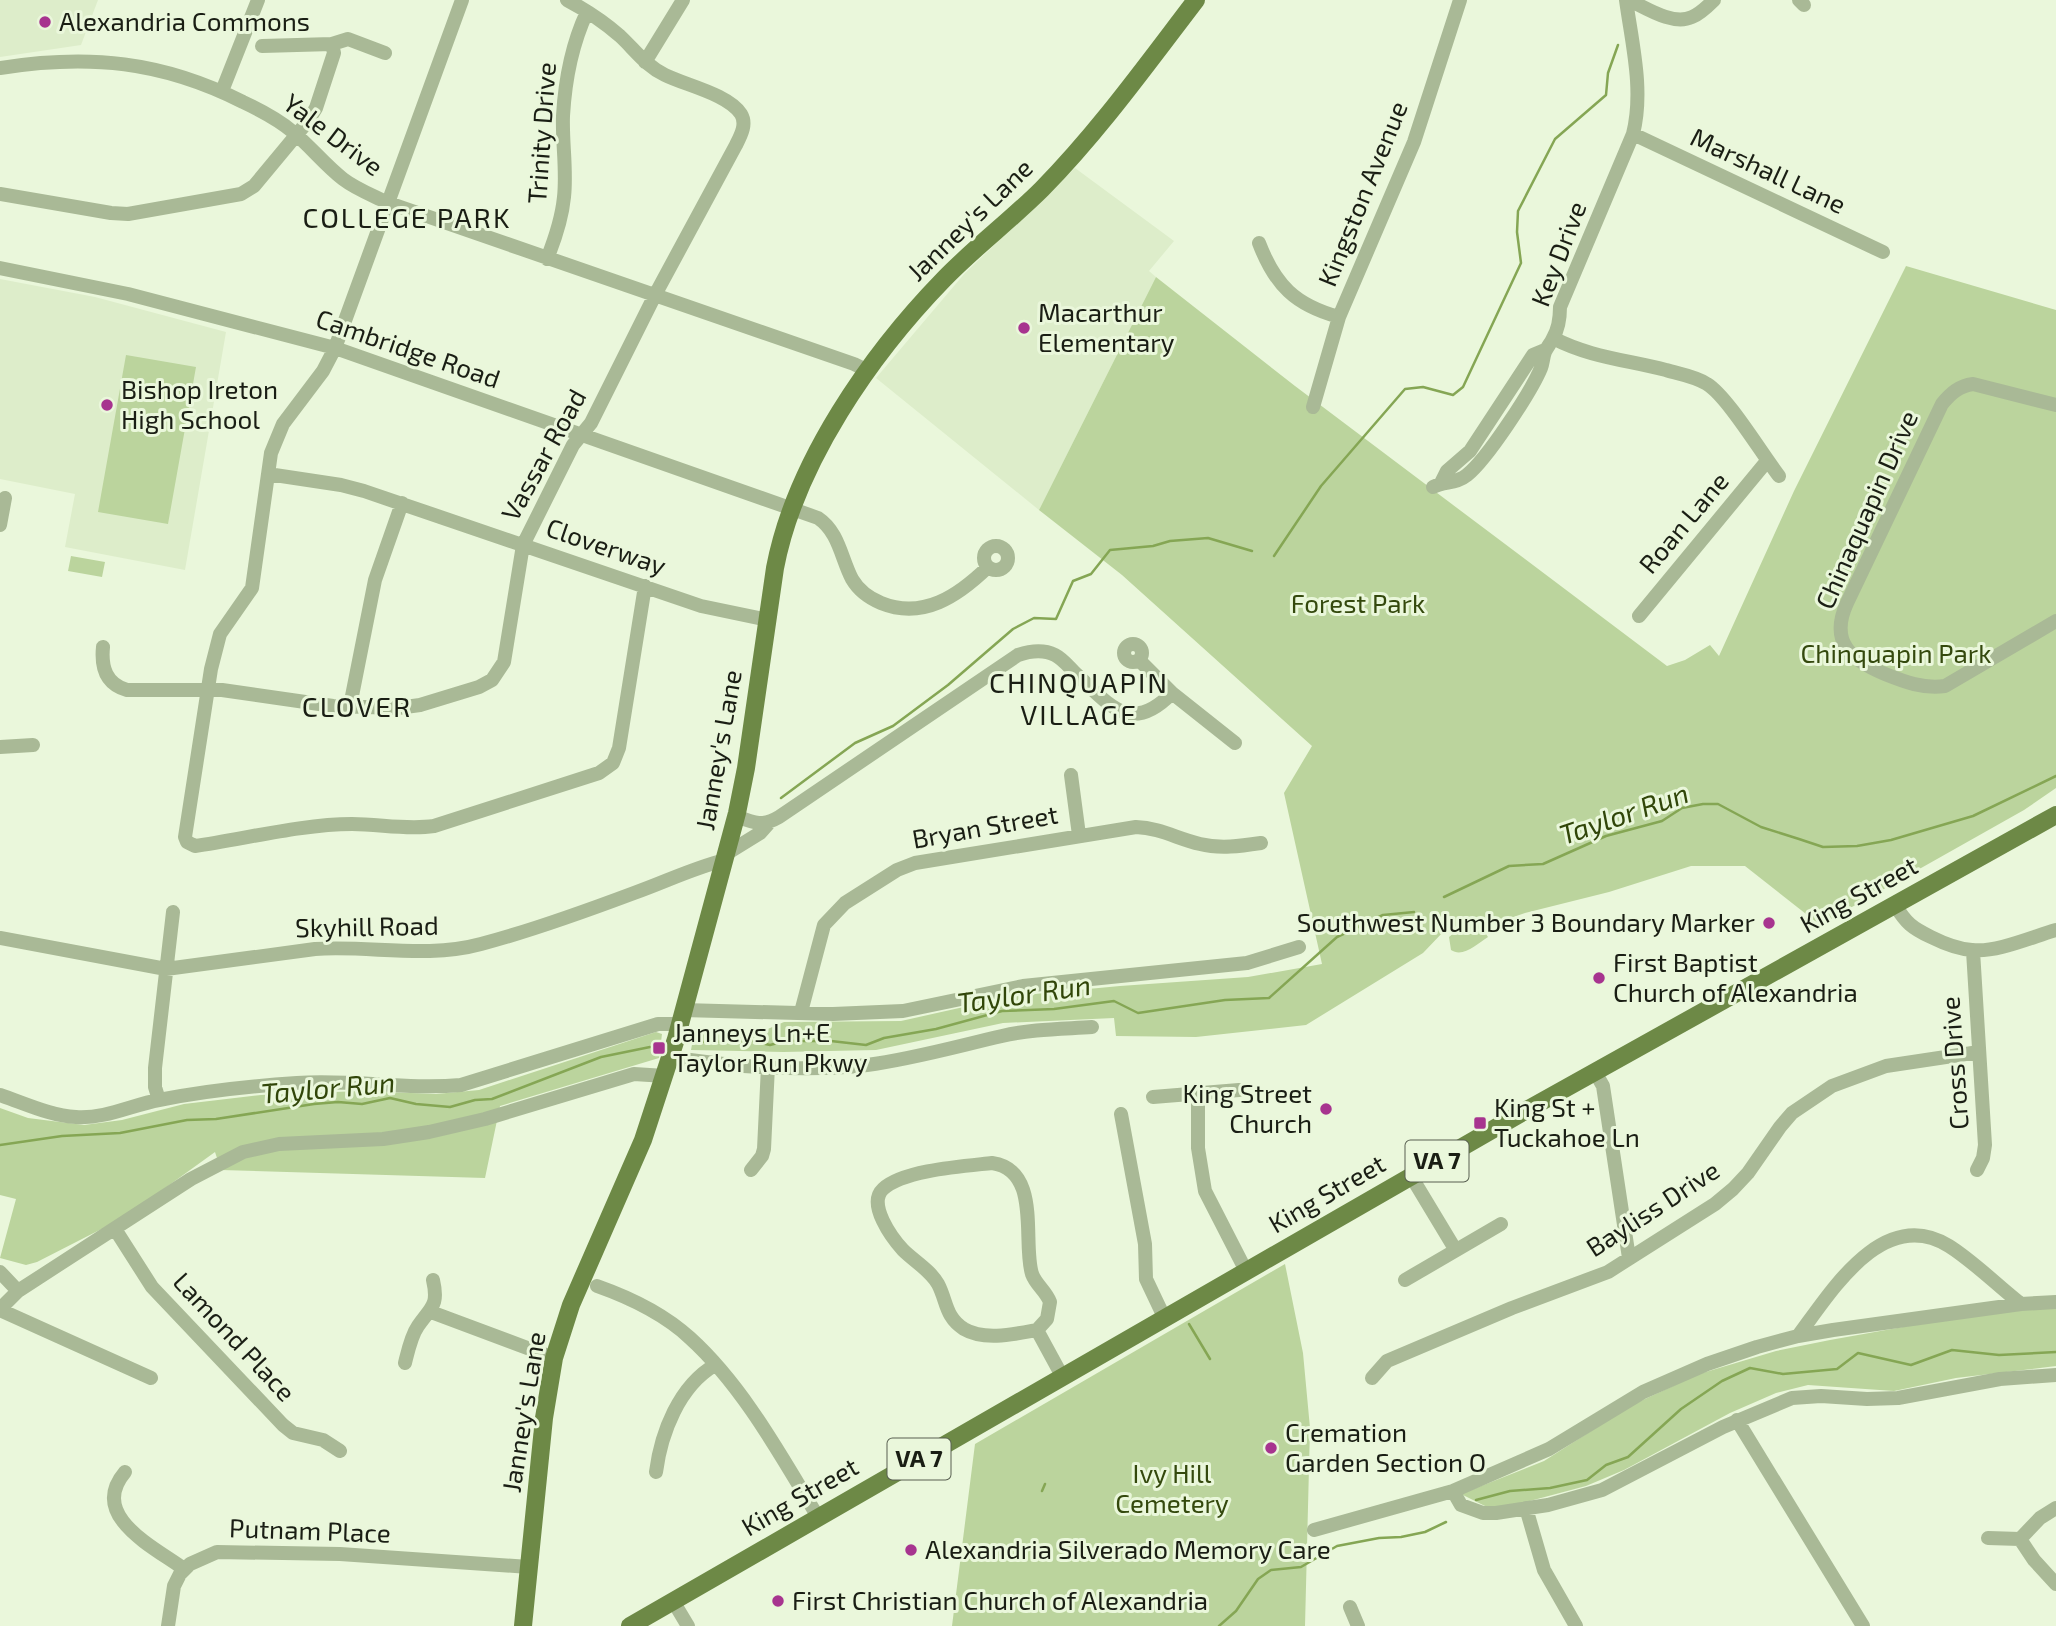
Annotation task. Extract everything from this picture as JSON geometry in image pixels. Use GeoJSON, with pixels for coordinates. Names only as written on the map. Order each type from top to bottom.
{"type":"FeatureCollection","features":[{"type":"Feature","properties":{"kind":"main road","name":"Janney's Lane"},"geometry":{"type":"LineString","coordinates":[[525,1624],[544,1418],[554,1358],[570,1305],[629,1175],[665,1076],[736,816],[746,768],[781,538],[791,508],[822,441],[901,327],[944,279],[1069,160],[1196,0]]}},
{"type":"Feature","properties":{"kind":"main road","name":"King Street"},"geometry":{"type":"LineString","coordinates":[[630,1626],[1411,1176],[2056,815]]}},
{"type":"Feature","properties":{"kind":"street"},"geometry":{"type":"LineString","coordinates":[[222,91],[258,0]]}},
{"type":"Feature","properties":{"kind":"street"},"geometry":{"type":"LineString","coordinates":[[462,0],[335,348],[323,371],[276,437],[252,588],[220,634],[208,690],[187,842],[195,846],[351,824],[414,829],[434,826],[606,769],[619,748],[645,586]]}},
{"type":"Feature","properties":{"kind":"street"},"geometry":{"type":"LineString","coordinates":[[567,0],[620,37],[645,62],[683,0]]}},
{"type":"Feature","properties":{"kind":"street","name":"Kingston Avenue"},"geometry":{"type":"LineString","coordinates":[[1313,407],[1339,317],[1414,142],[1460,0]]}},
{"type":"Feature","properties":{"kind":"street"},"geometry":{"type":"LineString","coordinates":[[1628,0],[1663,16],[1682,20],[1695,16],[1714,0]]}},
{"type":"Feature","properties":{"kind":"street","name":"Key Drive"},"geometry":{"type":"LineString","coordinates":[[1628,0],[1638,113],[1633,134],[1560,307],[1559,322],[1549,344],[1670,371],[1709,385],[1723,399],[1779,476]]}},
{"type":"Feature","properties":{"kind":"street","name":"Trinity Drive"},"geometry":{"type":"LineString","coordinates":[[547,259],[564,198],[563,115],[569,68],[577,35],[587,12]]}},
{"type":"Feature","properties":{"kind":"street"},"geometry":{"type":"LineString","coordinates":[[262,46],[332,44],[352,40],[385,52]]}},
{"type":"Feature","properties":{"kind":"street"},"geometry":{"type":"LineString","coordinates":[[0,194],[128,214],[242,194],[254,186],[297,136],[316,108],[334,53],[332,44]]}},
{"type":"Feature","properties":{"kind":"street","name":"Yale Drive"},"geometry":{"type":"LineString","coordinates":[[0,68],[63,62],[124,64],[180,75],[222,91],[257,109],[297,136],[344,180],[389,204],[868,371]]}},
{"type":"Feature","properties":{"kind":"street","name":"Vassar Road"},"geometry":{"type":"LineString","coordinates":[[103,647],[104,672],[114,685],[127,690],[242,692],[286,700],[398,708],[420,705],[492,680],[504,662],[523,545],[573,445],[591,424],[655,295],[743,130],[742,117],[730,104],[699,88],[666,76],[645,62]]}},
{"type":"Feature","properties":{"kind":"street","name":"Marshall Lane"},"geometry":{"type":"LineString","coordinates":[[1633,134],[1882,252]]}},
{"type":"Feature","properties":{"kind":"street"},"geometry":{"type":"LineString","coordinates":[[1259,243],[1279,282],[1292,296],[1309,307],[1339,317]]}},
{"type":"Feature","properties":{"kind":"street","name":"Cambridge Road"},"geometry":{"type":"LineString","coordinates":[[0,268],[128,293],[335,348],[791,508],[825,522],[837,539],[856,584],[867,595],[888,606],[911,609],[931,607],[947,600],[988,568]]}},
{"type":"Feature","properties":{"kind":"street"},"geometry":{"type":"LineString","coordinates":[[1437,485],[1456,483],[1469,474],[1482,459],[1533,382],[1549,344]]}},
{"type":"Feature","properties":{"kind":"street","name":"Chinaquapin Drive"},"geometry":{"type":"LineString","coordinates":[[2056,405],[1973,384],[1963,386],[1950,394],[1942,404],[1847,603],[1841,617],[1840,631],[1850,654],[1858,661],[1918,687],[1931,688],[1944,686],[2056,621]]}},
{"type":"Feature","properties":{"kind":"street","name":"Roan Lane"},"geometry":{"type":"LineString","coordinates":[[1639,615],[1767,461]]}},
{"type":"Feature","properties":{"kind":"street","name":"Cloverway"},"geometry":{"type":"LineString","coordinates":[[268,474],[341,485],[402,503],[701,606],[768,620]]}},
{"type":"Feature","properties":{"kind":"street"},"geometry":{"type":"LineString","coordinates":[[0,525],[5,498]]}},
{"type":"Feature","properties":{"kind":"street"},"geometry":{"type":"LineString","coordinates":[[350,706],[375,580],[402,503]]}},
{"type":"Feature","properties":{"kind":"street","name":"Skyhill Road"},"geometry":{"type":"LineString","coordinates":[[0,938],[166,969],[337,947],[430,952],[469,946],[566,917],[726,857],[760,833],[768,824],[1018,655],[1029,652],[1055,655],[1111,706],[1126,712],[1139,715],[1149,712],[1160,706],[1172,693]]}},
{"type":"Feature","properties":{"kind":"street"},"geometry":{"type":"LineString","coordinates":[[1139,660],[1172,693],[1235,743]]}},
{"type":"Feature","properties":{"kind":"street"},"geometry":{"type":"LineString","coordinates":[[0,747],[33,745]]}},
{"type":"Feature","properties":{"kind":"street"},"geometry":{"type":"LineString","coordinates":[[1071,775],[1079,835]]}},
{"type":"Feature","properties":{"kind":"street"},"geometry":{"type":"LineString","coordinates":[[736,816],[751,822],[768,824]]}},
{"type":"Feature","properties":{"kind":"street","name":"Bryan Street"},"geometry":{"type":"LineString","coordinates":[[801,1012],[824,925],[845,903],[906,865],[1079,835],[1147,828],[1158,829],[1202,845],[1238,847],[1261,844]]}},
{"type":"Feature","properties":{"kind":"street"},"geometry":{"type":"LineString","coordinates":[[1895,905],[1906,923],[1918,931],[1973,951],[2005,946],[2056,930]]}},
{"type":"Feature","properties":{"kind":"street"},"geometry":{"type":"LineString","coordinates":[[159,1100],[155,1087],[156,1068],[173,912]]}},
{"type":"Feature","properties":{"kind":"street"},"geometry":{"type":"LineString","coordinates":[[0,1095],[77,1118],[159,1100],[298,1083],[428,1087],[461,1085],[681,1017],[904,1011],[1023,986],[1247,963],[1299,947]]}},
{"type":"Feature","properties":{"kind":"street","name":"Cross Drive"},"geometry":{"type":"LineString","coordinates":[[1973,951],[1985,1145],[1977,1170]]}},
{"type":"Feature","properties":{"kind":"street"},"geometry":{"type":"LineString","coordinates":[[670,1057],[732,1065],[840,1067],[868,1065],[972,1045],[1004,1035],[1092,1027]]}},
{"type":"Feature","properties":{"kind":"street","name":"Bayliss Drive"},"geometry":{"type":"LineString","coordinates":[[1372,1378],[1387,1361],[1512,1308],[1608,1272],[1715,1204],[1748,1173],[1792,1113],[1832,1086],[1886,1066],[1979,1052]]}},
{"type":"Feature","properties":{"kind":"street"},"geometry":{"type":"LineString","coordinates":[[751,1170],[762,1157],[764,1149],[768,1066]]}},
{"type":"Feature","properties":{"kind":"street"},"geometry":{"type":"LineString","coordinates":[[1595,1072],[1603,1086],[1629,1258]]}},
{"type":"Feature","properties":{"kind":"street"},"geometry":{"type":"LineString","coordinates":[[150,1378],[0,1310],[18,1292],[191,1179],[229,1158],[261,1147],[383,1139],[429,1132],[485,1119],[634,1074],[665,1076]]}},
{"type":"Feature","properties":{"kind":"street"},"geometry":{"type":"LineString","coordinates":[[1153,1097],[1240,1090]]}},
{"type":"Feature","properties":{"kind":"street"},"geometry":{"type":"LineString","coordinates":[[1198,1094],[1198,1148],[1205,1191],[1245,1271]]}},
{"type":"Feature","properties":{"kind":"street"},"geometry":{"type":"LineString","coordinates":[[1121,1114],[1145,1244],[1146,1279],[1164,1317]]}},
{"type":"Feature","properties":{"kind":"street"},"geometry":{"type":"LineString","coordinates":[[992,1163],[1009,1168],[1020,1184],[1028,1212],[1032,1274],[1049,1301],[1047,1319],[1037,1330],[984,1335],[964,1329],[953,1320],[946,1311],[938,1284],[903,1249],[879,1212],[878,1197],[883,1189],[923,1172],[992,1163]]}},
{"type":"Feature","properties":{"kind":"street"},"geometry":{"type":"LineString","coordinates":[[1411,1176],[1455,1249]]}},
{"type":"Feature","properties":{"kind":"street"},"geometry":{"type":"LineString","coordinates":[[1405,1280],[1502,1224]]}},
{"type":"Feature","properties":{"kind":"street","name":"Lamond Place"},"geometry":{"type":"LineString","coordinates":[[115,1229],[152,1287],[284,1425],[293,1433],[323,1440],[340,1451]]}},
{"type":"Feature","properties":{"kind":"street"},"geometry":{"type":"LineString","coordinates":[[1798,1336],[1831,1292],[1866,1253],[1877,1246],[1904,1237],[1922,1237],[1948,1245],[2021,1304]]}},
{"type":"Feature","properties":{"kind":"street"},"geometry":{"type":"LineString","coordinates":[[0,1272],[18,1292]]}},
{"type":"Feature","properties":{"kind":"street"},"geometry":{"type":"LineString","coordinates":[[405,1363],[418,1326],[430,1312],[436,1293],[433,1280]]}},
{"type":"Feature","properties":{"kind":"street"},"geometry":{"type":"LineString","coordinates":[[597,1286],[627,1297],[691,1338],[746,1402],[818,1517]]}},
{"type":"Feature","properties":{"kind":"street"},"geometry":{"type":"LineString","coordinates":[[1314,1531],[1452,1491],[1549,1449],[1643,1392],[1707,1364],[1798,1336],[2021,1304],[2056,1302]]}},
{"type":"Feature","properties":{"kind":"street"},"geometry":{"type":"LineString","coordinates":[[430,1312],[554,1358]]}},
{"type":"Feature","properties":{"kind":"street"},"geometry":{"type":"LineString","coordinates":[[1037,1330],[1062,1376]]}},
{"type":"Feature","properties":{"kind":"street"},"geometry":{"type":"LineString","coordinates":[[656,1472],[659,1448],[678,1406],[703,1372],[715,1365]]}},
{"type":"Feature","properties":{"kind":"street"},"geometry":{"type":"LineString","coordinates":[[1452,1491],[1461,1505],[1474,1511],[1496,1513],[1574,1499],[1602,1490],[1737,1420],[1797,1397],[1898,1398],[2000,1379],[2056,1375]]}},
{"type":"Feature","properties":{"kind":"street"},"geometry":{"type":"LineString","coordinates":[[1737,1420],[1863,1626]]}},
{"type":"Feature","properties":{"kind":"street"},"geometry":{"type":"LineString","coordinates":[[125,1472],[118,1481],[116,1492],[118,1516],[135,1533],[184,1569],[174,1586],[168,1626]]}},
{"type":"Feature","properties":{"kind":"street"},"geometry":{"type":"LineString","coordinates":[[1526,1508],[1544,1570],[1576,1626]]}},
{"type":"Feature","properties":{"kind":"street"},"geometry":{"type":"LineString","coordinates":[[1989,1538],[2020,1539],[2040,1518],[2056,1508]]}},
{"type":"Feature","properties":{"kind":"street"},"geometry":{"type":"LineString","coordinates":[[2020,1539],[2034,1560],[2056,1584]]}},
{"type":"Feature","properties":{"kind":"street","name":"Putnam Place"},"geometry":{"type":"LineString","coordinates":[[184,1569],[207,1554],[230,1550],[358,1555],[530,1567]]}},
{"type":"Feature","properties":{"kind":"street"},"geometry":{"type":"LineString","coordinates":[[673,1601],[688,1626]]}},
{"type":"Feature","properties":{"kind":"street"},"geometry":{"type":"LineString","coordinates":[[1350,1607],[1358,1626]]}},
{"type":"Feature","properties":{"kind":"shaded area","name":"Alexandria Commons"},"geometry":{"type":"Polygon","coordinates":[[[0,0],[98,0],[81,45],[0,57],[0,0]]]}},
{"type":"Feature","properties":{"kind":"shaded area","name":"Macarthur Elementary"},"geometry":{"type":"Polygon","coordinates":[[[1075,168],[1174,241],[1149,271],[1156,277],[1039,510],[876,378],[965,273],[1075,168]]]}},
{"type":"Feature","properties":{"kind":"shaded area","name":"Bishop Ireton High School"},"geometry":{"type":"Polygon","coordinates":[[[0,279],[95,297],[226,332],[185,570],[65,547],[75,494],[0,479],[0,279]]]}},
{"type":"Feature","properties":{"kind":"green space"},"geometry":{"type":"Polygon","coordinates":[[[1906,266],[2056,310],[2056,788],[2024,810],[1820,925],[1745,866],[1691,866],[1609,892],[1525,913],[1470,932],[1445,930],[1423,953],[1306,1025],[1196,1037],[1116,1036],[1114,1018],[1003,1023],[876,1050],[691,1050],[694,1034],[745,1034],[763,1031],[784,1022],[901,1021],[1013,996],[1248,977],[1322,964],[1284,793],[1312,746],[1122,575],[1039,510],[1156,277],[1295,386],[1667,666],[1685,660],[1710,645],[1719,656],[1794,491],[1906,266]]]}},
{"type":"Feature","properties":{"kind":"green space"},"geometry":{"type":"Polygon","coordinates":[[[126,355],[196,367],[168,524],[98,512],[126,355]]]}},
{"type":"Feature","properties":{"kind":"green space"},"geometry":{"type":"Polygon","coordinates":[[[71,556],[105,562],[102,577],[68,571],[71,556]]]}},
{"type":"Feature","properties":{"kind":"green space"},"geometry":{"type":"Polygon","coordinates":[[[1483,929],[1488,937],[1475,946],[1460,952],[1451,950],[1449,937],[1455,932],[1472,934],[1483,929]]]}},
{"type":"Feature","properties":{"kind":"green space"},"geometry":{"type":"Polygon","coordinates":[[[656,1032],[662,1034],[659,1058],[500,1106],[485,1178],[221,1170],[215,1152],[125,1217],[37,1262],[26,1265],[0,1258],[16,1199],[0,1195],[0,1108],[28,1118],[84,1125],[122,1120],[184,1104],[261,1095],[360,1091],[436,1094],[479,1090],[656,1032]]]}},
{"type":"Feature","properties":{"kind":"green space","name":"Ivy Hill Cemetery"},"geometry":{"type":"Polygon","coordinates":[[[1285,1264],[1303,1353],[1310,1428],[1305,1626],[952,1626],[975,1444],[1285,1264]]]}},
{"type":"Feature","properties":{"kind":"green space"},"geometry":{"type":"Polygon","coordinates":[[[2056,1307],[2056,1366],[1956,1378],[1894,1391],[1808,1385],[1776,1393],[1730,1413],[1624,1470],[1586,1486],[1526,1502],[1489,1508],[1461,1494],[1544,1461],[1632,1405],[1699,1374],[1776,1351],[1830,1340],[2009,1308],[2056,1307]]]}},
{"type":"Feature","properties":{"kind":"waterway"},"geometry":{"type":"LineString","coordinates":[[1274,556],[1321,486],[1405,389],[1423,387],[1453,395],[1463,387],[1521,263],[1517,232],[1518,211],[1555,139],[1606,95],[1608,73],[1618,45]]}},
{"type":"Feature","properties":{"kind":"waterway"},"geometry":{"type":"LineString","coordinates":[[781,798],[855,743],[893,726],[948,685],[1013,629],[1034,618],[1056,619],[1073,581],[1091,574],[1110,550],[1208,538],[1252,551]]}},
{"type":"Feature","properties":{"kind":"waterway","name":"Taylor Run"},"geometry":{"type":"LineString","coordinates":[[1444,897],[1509,866],[1543,864],[1606,836],[1662,821],[1682,808],[1718,804],[1761,827],[1823,847],[1857,846],[1891,840],[1973,816],[2056,776]]}},
{"type":"Feature","properties":{"kind":"waterway","name":"Taylor Run"},"geometry":{"type":"LineString","coordinates":[[695,1042],[753,1041],[770,1045],[785,1041],[831,1041],[866,1045],[884,1038],[936,1029],[1002,1011],[1054,1009],[1114,1001],[1138,1013],[1225,1000],[1269,998],[1337,937],[1383,915],[1414,912]]}},
{"type":"Feature","properties":{"kind":"waterway","name":"Taylor Run"},"geometry":{"type":"LineString","coordinates":[[0,1145],[62,1136],[120,1133],[187,1120],[216,1119],[314,1104],[362,1104],[390,1098],[450,1107],[475,1100],[492,1099],[601,1057],[650,1047]]}},
{"type":"Feature","properties":{"kind":"waterway"},"geometry":{"type":"LineString","coordinates":[[1189,1324],[1210,1359]]}},
{"type":"Feature","properties":{"kind":"waterway"},"geometry":{"type":"LineString","coordinates":[[1476,1500],[1510,1491],[1550,1488],[1587,1480],[1606,1465],[1628,1457],[1681,1409],[1722,1381],[1750,1368],[1783,1374],[1837,1369],[1858,1353],[1911,1365],[1952,1350],[1999,1355],[2056,1352]]}},
{"type":"Feature","properties":{"kind":"waterway"},"geometry":{"type":"LineString","coordinates":[[1042,1491],[1045,1484]]}},
{"type":"Feature","properties":{"kind":"waterway"},"geometry":{"type":"LineString","coordinates":[[1219,1626],[1236,1611],[1258,1579],[1271,1570],[1301,1567],[1337,1546],[1425,1532],[1446,1522]]}},
{"type":"Feature","properties":{"kind":"place","name":"Alexandria Commons"},"geometry":{"type":"Point","coordinates":[45,22]}},
{"type":"Feature","properties":{"kind":"place","name":"Macarthur Elementary"},"geometry":{"type":"Point","coordinates":[1024,328]}},
{"type":"Feature","properties":{"kind":"place","name":"Bishop Ireton High School"},"geometry":{"type":"Point","coordinates":[107,405]}},
{"type":"Feature","properties":{"kind":"place","name":"Southwest Number 3 Boundary Marker"},"geometry":{"type":"Point","coordinates":[1769,923]}},
{"type":"Feature","properties":{"kind":"place","name":"First Baptist Church of Alexandria"},"geometry":{"type":"Point","coordinates":[1599,978]}},
{"type":"Feature","properties":{"kind":"place","name":"Janneys Ln+E Taylor Run Pkwy"},"geometry":{"type":"Point","coordinates":[659,1048]}},
{"type":"Feature","properties":{"kind":"place","name":"King Street Church"},"geometry":{"type":"Point","coordinates":[1326,1109]}},
{"type":"Feature","properties":{"kind":"place","name":"King St + Tuckahoe Ln"},"geometry":{"type":"Point","coordinates":[1480,1123]}},
{"type":"Feature","properties":{"kind":"place","name":"Cremation Garden Section O"},"geometry":{"type":"Point","coordinates":[1271,1448]}},
{"type":"Feature","properties":{"kind":"place","name":"Alexandria Silverado Memory Care"},"geometry":{"type":"Point","coordinates":[911,1550]}},
{"type":"Feature","properties":{"kind":"place","name":"First Christian Church of Alexandria"},"geometry":{"type":"Point","coordinates":[778,1601]}},
{"type":"Feature","properties":{"kind":"district","name":"COLLEGE PARK"},"geometry":{"type":"Point","coordinates":[407,218]}},
{"type":"Feature","properties":{"kind":"district","name":"CHINQUAPIN VILLAGE"},"geometry":{"type":"Point","coordinates":[1079,699]}},
{"type":"Feature","properties":{"kind":"district","name":"CLOVER"},"geometry":{"type":"Point","coordinates":[357,707]}},
{"type":"Feature","properties":{"kind":"park label","name":"Forest Park"},"geometry":{"type":"Point","coordinates":[1358,604]}},
{"type":"Feature","properties":{"kind":"park label","name":"Chinquapin Park"},"geometry":{"type":"Point","coordinates":[1896,654]}}]}
